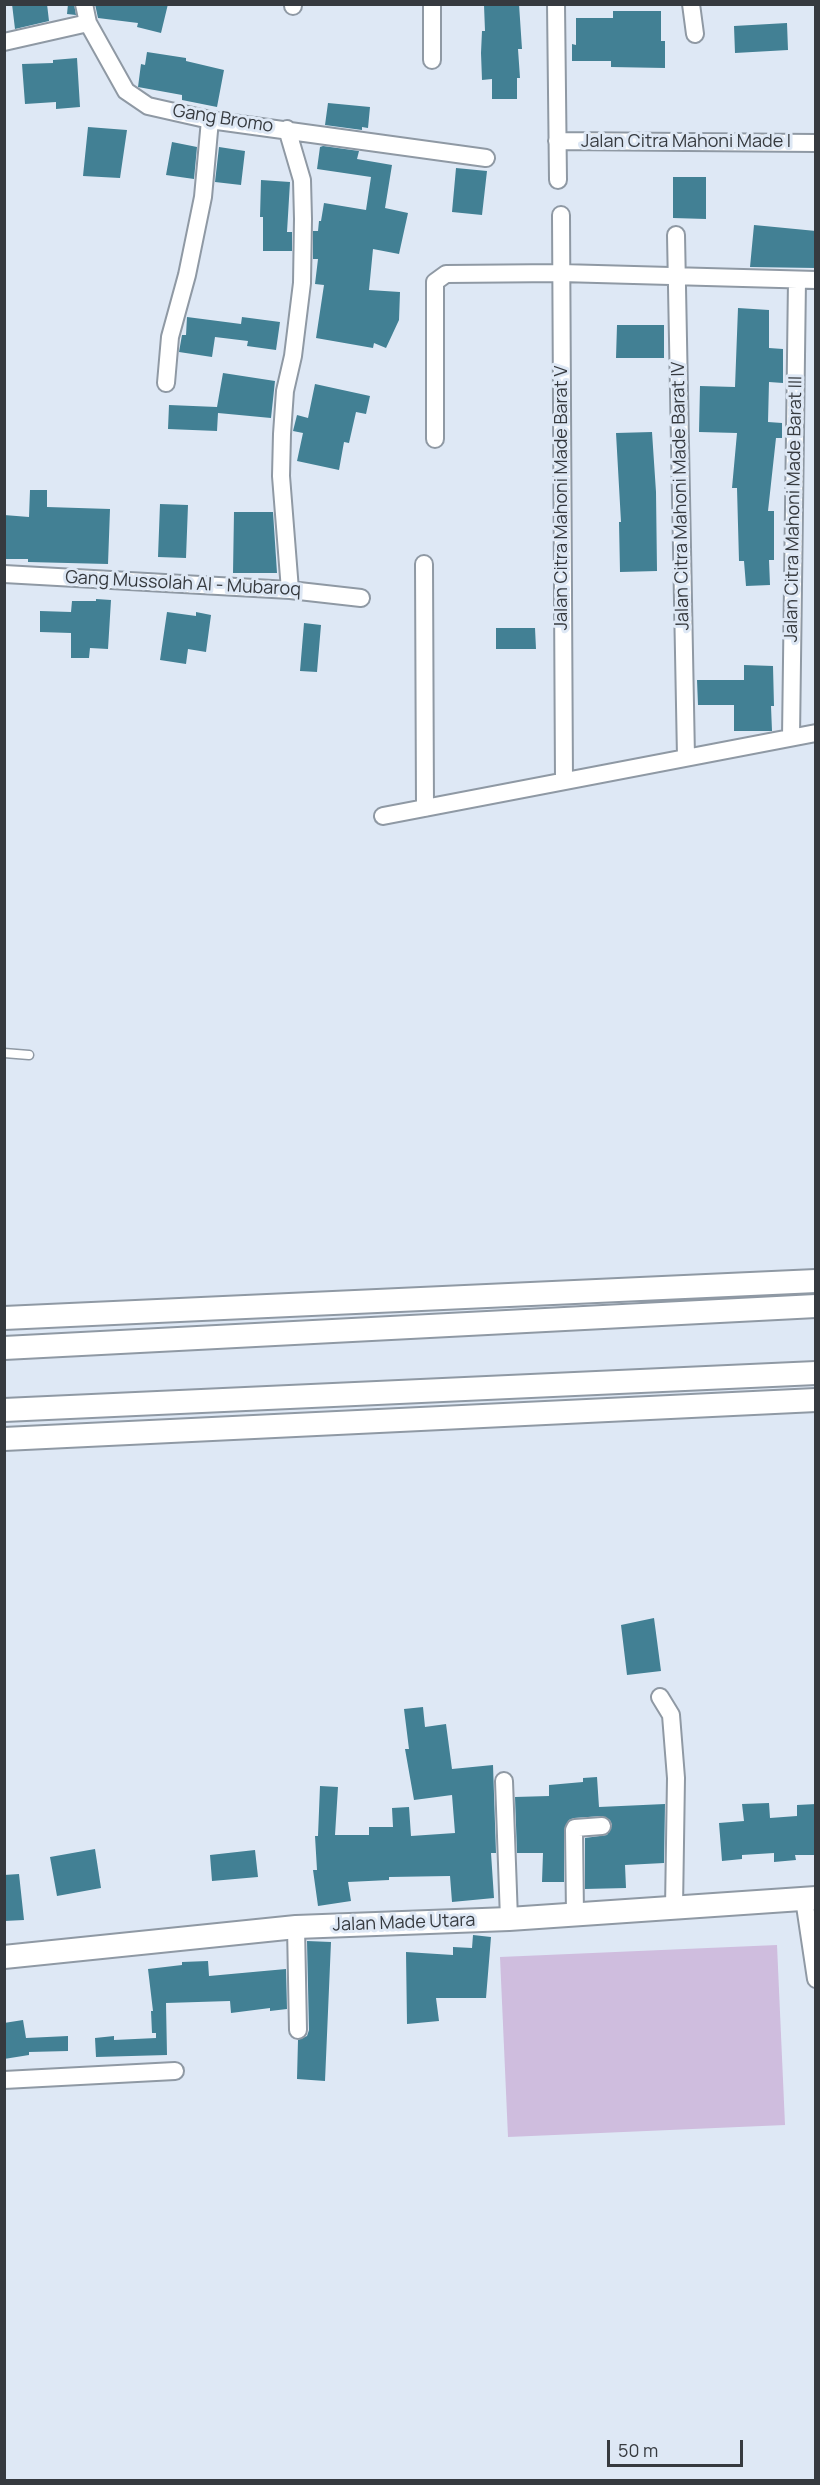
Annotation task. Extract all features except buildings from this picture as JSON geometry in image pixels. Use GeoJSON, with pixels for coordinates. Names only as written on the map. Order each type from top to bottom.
{"type":"FeatureCollection","features":[{"type":"Feature","properties":{"kind":"main road"},"geometry":{"type":"LineString","coordinates":[[4,1318],[816,1281]]}},
{"type":"Feature","properties":{"kind":"main road"},"geometry":{"type":"LineString","coordinates":[[4,1348],[816,1306]]}},
{"type":"Feature","properties":{"kind":"main road"},"geometry":{"type":"LineString","coordinates":[[4,1410],[816,1373]]}},
{"type":"Feature","properties":{"kind":"main road"},"geometry":{"type":"LineString","coordinates":[[4,1439],[816,1400]]}},
{"type":"Feature","properties":{"kind":"main road","name":"Jalan Made Utara"},"geometry":{"type":"LineString","coordinates":[[4,1957],[296,1927],[509,1919],[810,1898]]}},
{"type":"Feature","properties":{"kind":"street","name":"Gang Bromo"},"geometry":{"type":"LineString","coordinates":[[84,4],[88,23],[126,91],[148,106],[210,120],[486,158]]}},
{"type":"Feature","properties":{"kind":"street"},"geometry":{"type":"LineString","coordinates":[[432,4],[432,60]]}},
{"type":"Feature","properties":{"kind":"street"},"geometry":{"type":"LineString","coordinates":[[556,4],[558,180]]}},
{"type":"Feature","properties":{"kind":"street"},"geometry":{"type":"LineString","coordinates":[[691,4],[695,34]]}},
{"type":"Feature","properties":{"kind":"street"},"geometry":{"type":"LineString","coordinates":[[4,42],[88,23]]}},
{"type":"Feature","properties":{"kind":"street"},"geometry":{"type":"LineString","coordinates":[[166,383],[170,337],[187,275],[203,197],[210,120]]}},
{"type":"Feature","properties":{"kind":"street"},"geometry":{"type":"LineString","coordinates":[[287,129],[302,180],[303,219],[302,283],[293,356],[285,391],[282,434],[282,476],[290,590]]}},
{"type":"Feature","properties":{"kind":"street","name":"Jalan Citra Mahoni Made I"},"geometry":{"type":"LineString","coordinates":[[557,141],[816,143]]}},
{"type":"Feature","properties":{"kind":"street","name":"Jalan Citra Mahoni Made Barat V"},"geometry":{"type":"LineString","coordinates":[[561,215],[564,781]]}},
{"type":"Feature","properties":{"kind":"street","name":"Jalan Citra Mahoni Made Barat IV"},"geometry":{"type":"LineString","coordinates":[[676,235],[686,757]]}},
{"type":"Feature","properties":{"kind":"street"},"geometry":{"type":"LineString","coordinates":[[435,440],[435,282],[446,274],[561,273],[816,280]]}},
{"type":"Feature","properties":{"kind":"street","name":"Jalan Citra Mahoni Made Barat III"},"geometry":{"type":"LineString","coordinates":[[791,737],[797,280]]}},
{"type":"Feature","properties":{"kind":"street"},"geometry":{"type":"LineString","coordinates":[[424,564],[425,808]]}},
{"type":"Feature","properties":{"kind":"street","name":"Gang Mussolah Al - Mubaroq"},"geometry":{"type":"LineString","coordinates":[[4,574],[290,590],[361,598]]}},
{"type":"Feature","properties":{"kind":"street"},"geometry":{"type":"LineString","coordinates":[[383,816],[816,732]]}},
{"type":"Feature","properties":{"kind":"street"},"geometry":{"type":"LineString","coordinates":[[660,1697],[671,1715],[676,1778],[674,1908]]}},
{"type":"Feature","properties":{"kind":"street"},"geometry":{"type":"LineString","coordinates":[[504,1781],[509,1919]]}},
{"type":"Feature","properties":{"kind":"street"},"geometry":{"type":"LineString","coordinates":[[575,1915],[574,1830],[575,1828],[602,1826]]}},
{"type":"Feature","properties":{"kind":"street","name":"Jalan Made Utara"},"geometry":{"type":"LineString","coordinates":[[810,1898],[816,1979]]}},
{"type":"Feature","properties":{"kind":"street"},"geometry":{"type":"LineString","coordinates":[[296,1927],[298,2030]]}},
{"type":"Feature","properties":{"kind":"street"},"geometry":{"type":"LineString","coordinates":[[4,2080],[175,2071]]}},
{"type":"Feature","properties":{"kind":"lane"},"geometry":{"type":"LineString","coordinates":[[4,1053],[29,1054]]}},
{"type":"Feature","properties":{"kind":"shaded area"},"geometry":{"type":"Polygon","coordinates":[[[777,1945],[785,2125],[508,2137],[500,1957],[777,1945]]]}}]}
